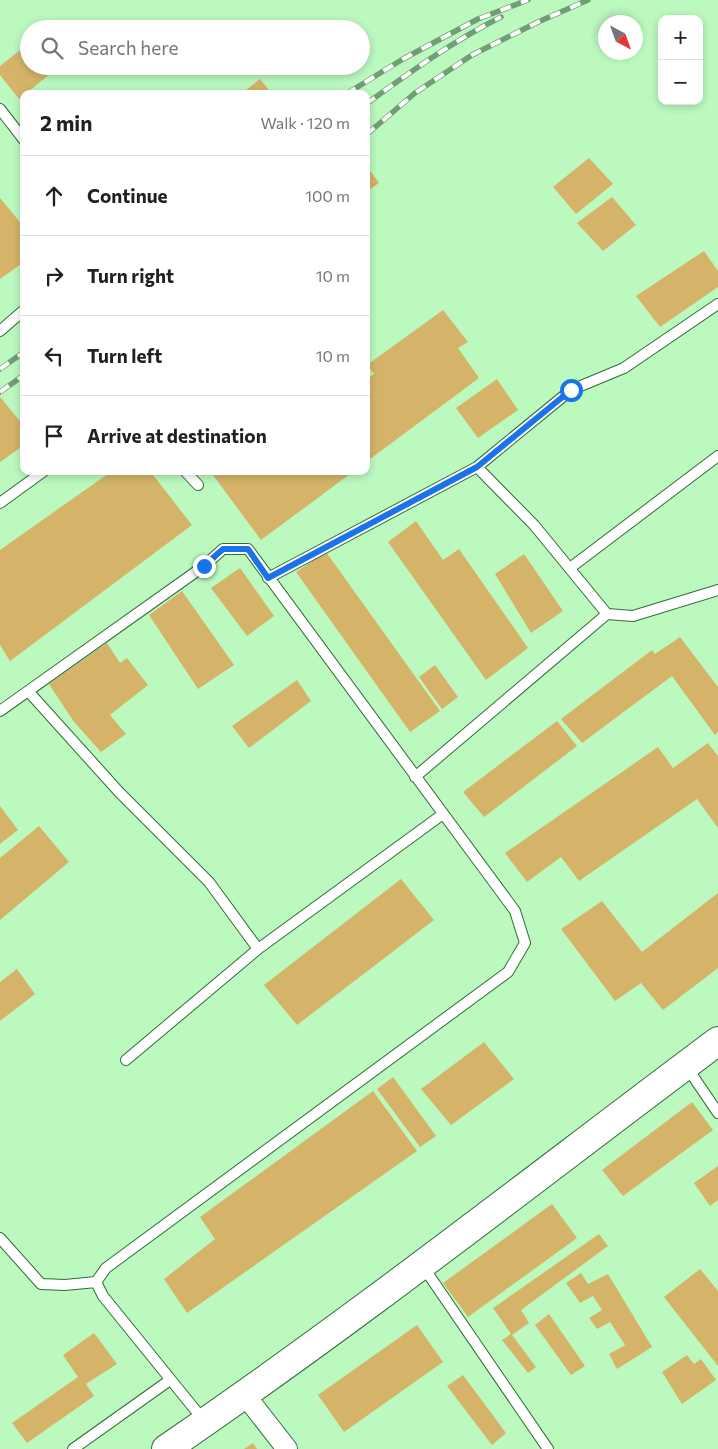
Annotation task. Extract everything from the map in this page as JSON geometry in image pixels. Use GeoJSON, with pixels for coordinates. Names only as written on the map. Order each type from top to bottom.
{"type":"FeatureCollection","features":[{"type":"Feature","properties":{"kind":"street"},"geometry":{"type":"LineString","coordinates":[[166,1449],[245,1395],[718,1041]]}},
{"type":"Feature","properties":{"kind":"street"},"geometry":{"type":"LineString","coordinates":[[245,1395],[287,1449]]}},
{"type":"Feature","properties":{"kind":"lane"},"geometry":{"type":"LineString","coordinates":[[0,109],[20,135]]}},
{"type":"Feature","properties":{"kind":"lane"},"geometry":{"type":"LineString","coordinates":[[268,578],[477,467],[571,390],[624,368],[718,304]]}},
{"type":"Feature","properties":{"kind":"lane"},"geometry":{"type":"LineString","coordinates":[[0,332],[20,314]]}},
{"type":"Feature","properties":{"kind":"lane"},"geometry":{"type":"LineString","coordinates":[[570,568],[718,456]]}},
{"type":"Feature","properties":{"kind":"lane"},"geometry":{"type":"LineString","coordinates":[[477,467],[534,525],[607,614]]}},
{"type":"Feature","properties":{"kind":"lane"},"geometry":{"type":"LineString","coordinates":[[0,503],[38,475]]}},
{"type":"Feature","properties":{"kind":"lane"},"geometry":{"type":"LineString","coordinates":[[189,475],[198,485]]}},
{"type":"Feature","properties":{"kind":"lane"},"geometry":{"type":"LineString","coordinates":[[0,711],[204,566],[223,549],[248,549],[515,911],[525,943],[508,972],[106,1268],[96,1282],[65,1285],[41,1284],[0,1238]]}},
{"type":"Feature","properties":{"kind":"lane"},"geometry":{"type":"LineString","coordinates":[[415,777],[607,614],[632,616],[718,590]]}},
{"type":"Feature","properties":{"kind":"lane"},"geometry":{"type":"LineString","coordinates":[[28,691],[119,792],[209,882],[258,949]]}},
{"type":"Feature","properties":{"kind":"lane"},"geometry":{"type":"LineString","coordinates":[[126,1060],[258,949],[443,814]]}},
{"type":"Feature","properties":{"kind":"lane"},"geometry":{"type":"LineString","coordinates":[[685,1065],[718,1113]]}},
{"type":"Feature","properties":{"kind":"lane"},"geometry":{"type":"LineString","coordinates":[[422,1264],[548,1449]]}},
{"type":"Feature","properties":{"kind":"lane"},"geometry":{"type":"LineString","coordinates":[[96,1282],[102,1296],[205,1422]]}},
{"type":"Feature","properties":{"kind":"lane"},"geometry":{"type":"LineString","coordinates":[[73,1449],[170,1380]]}},
{"type":"Feature","properties":{"kind":"building"},"geometry":{"type":"Polygon","coordinates":[[[20,50],[20,75],[49,75],[30,90],[20,90],[19,99],[0,75],[0,66],[20,50]]]}},
{"type":"Feature","properties":{"kind":"building"},"geometry":{"type":"Polygon","coordinates":[[[260,79],[269,90],[246,90],[260,79]]]}},
{"type":"Feature","properties":{"kind":"building"},"geometry":{"type":"Polygon","coordinates":[[[589,158],[613,184],[576,214],[553,187],[589,158]]]}},
{"type":"Feature","properties":{"kind":"building"},"geometry":{"type":"Polygon","coordinates":[[[370,171],[379,183],[370,189],[370,171]]]}},
{"type":"Feature","properties":{"kind":"building"},"geometry":{"type":"Polygon","coordinates":[[[612,197],[636,225],[603,251],[577,223],[612,197]]]}},
{"type":"Feature","properties":{"kind":"building"},"geometry":{"type":"Polygon","coordinates":[[[0,198],[20,222],[20,265],[0,279],[0,198]]]}},
{"type":"Feature","properties":{"kind":"building"},"geometry":{"type":"Polygon","coordinates":[[[704,251],[718,271],[718,287],[660,327],[636,296],[704,251]]]}},
{"type":"Feature","properties":{"kind":"building"},"geometry":{"type":"Polygon","coordinates":[[[443,310],[468,342],[458,348],[479,378],[370,459],[370,377],[374,374],[370,369],[370,363],[443,310]]]}},
{"type":"Feature","properties":{"kind":"building"},"geometry":{"type":"Polygon","coordinates":[[[497,379],[518,410],[478,438],[456,408],[497,379]]]}},
{"type":"Feature","properties":{"kind":"building"},"geometry":{"type":"Polygon","coordinates":[[[0,397],[20,421],[20,448],[0,462],[0,397]]]}},
{"type":"Feature","properties":{"kind":"building"},"geometry":{"type":"Polygon","coordinates":[[[106,475],[153,475],[192,525],[10,661],[0,645],[0,550],[106,475]]]}},
{"type":"Feature","properties":{"kind":"building"},"geometry":{"type":"Polygon","coordinates":[[[213,475],[349,475],[261,540],[213,475]]]}},
{"type":"Feature","properties":{"kind":"building"},"geometry":{"type":"Polygon","coordinates":[[[416,521],[443,560],[459,549],[528,648],[486,680],[388,542],[416,521]]]}},
{"type":"Feature","properties":{"kind":"building"},"geometry":{"type":"Polygon","coordinates":[[[326,552],[440,711],[410,732],[296,572],[326,552]]]}},
{"type":"Feature","properties":{"kind":"building"},"geometry":{"type":"Polygon","coordinates":[[[524,554],[563,611],[531,633],[495,574],[524,554]]]}},
{"type":"Feature","properties":{"kind":"building"},"geometry":{"type":"Polygon","coordinates":[[[240,568],[274,616],[247,636],[211,588],[240,568]]]}},
{"type":"Feature","properties":{"kind":"building"},"geometry":{"type":"Polygon","coordinates":[[[182,591],[234,665],[198,689],[149,615],[182,591]]]}},
{"type":"Feature","properties":{"kind":"building"},"geometry":{"type":"Polygon","coordinates":[[[680,637],[718,687],[718,732],[715,735],[672,676],[582,743],[561,719],[652,650],[655,654],[680,637]]]}},
{"type":"Feature","properties":{"kind":"building"},"geometry":{"type":"Polygon","coordinates":[[[107,643],[120,663],[127,658],[148,685],[110,715],[126,734],[101,752],[74,722],[49,684],[107,643]]]}},
{"type":"Feature","properties":{"kind":"building"},"geometry":{"type":"Polygon","coordinates":[[[435,665],[458,697],[442,709],[419,677],[435,665]]]}},
{"type":"Feature","properties":{"kind":"building"},"geometry":{"type":"Polygon","coordinates":[[[297,680],[311,701],[249,748],[232,726],[297,680]]]}},
{"type":"Feature","properties":{"kind":"building"},"geometry":{"type":"Polygon","coordinates":[[[557,721],[577,746],[484,817],[463,792],[557,721]]]}},
{"type":"Feature","properties":{"kind":"building"},"geometry":{"type":"Polygon","coordinates":[[[708,743],[718,756],[718,828],[697,799],[579,881],[561,857],[527,882],[505,853],[658,747],[673,768],[708,743]]]}},
{"type":"Feature","properties":{"kind":"building"},"geometry":{"type":"Polygon","coordinates":[[[0,806],[18,830],[0,844],[0,806]]]}},
{"type":"Feature","properties":{"kind":"building"},"geometry":{"type":"Polygon","coordinates":[[[39,826],[69,862],[0,920],[0,858],[39,826]]]}},
{"type":"Feature","properties":{"kind":"building"},"geometry":{"type":"Polygon","coordinates":[[[401,879],[434,920],[297,1025],[264,985],[401,879]]]}},
{"type":"Feature","properties":{"kind":"building"},"geometry":{"type":"Polygon","coordinates":[[[718,893],[718,968],[663,1010],[641,983],[615,1001],[561,929],[602,901],[642,952],[718,893]]]}},
{"type":"Feature","properties":{"kind":"building"},"geometry":{"type":"Polygon","coordinates":[[[17,969],[35,994],[0,1021],[0,982],[17,969]]]}},
{"type":"Feature","properties":{"kind":"building"},"geometry":{"type":"Polygon","coordinates":[[[484,1042],[514,1079],[451,1125],[421,1089],[484,1042]]]}},
{"type":"Feature","properties":{"kind":"building"},"geometry":{"type":"Polygon","coordinates":[[[393,1077],[436,1136],[420,1147],[377,1089],[393,1077]]]}},
{"type":"Feature","properties":{"kind":"building"},"geometry":{"type":"Polygon","coordinates":[[[373,1091],[417,1151],[187,1313],[164,1279],[215,1239],[200,1217],[373,1091]]]}},
{"type":"Feature","properties":{"kind":"building"},"geometry":{"type":"Polygon","coordinates":[[[692,1102],[713,1130],[623,1196],[602,1170],[692,1102]]]}},
{"type":"Feature","properties":{"kind":"building"},"geometry":{"type":"Polygon","coordinates":[[[718,1166],[718,1200],[710,1206],[694,1183],[718,1166]]]}},
{"type":"Feature","properties":{"kind":"building"},"geometry":{"type":"Polygon","coordinates":[[[552,1204],[577,1238],[468,1317],[443,1283],[552,1204]]]}},
{"type":"Feature","properties":{"kind":"building"},"geometry":{"type":"Polygon","coordinates":[[[599,1234],[608,1246],[521,1310],[529,1323],[512,1335],[536,1367],[528,1373],[502,1340],[511,1334],[493,1308],[599,1234]]]}},
{"type":"Feature","properties":{"kind":"building"},"geometry":{"type":"Polygon","coordinates":[[[700,1269],[718,1291],[718,1366],[664,1297],[700,1269]]]}},
{"type":"Feature","properties":{"kind":"building"},"geometry":{"type":"Polygon","coordinates":[[[581,1273],[588,1284],[608,1274],[652,1347],[617,1369],[609,1354],[625,1345],[610,1322],[597,1329],[589,1318],[602,1310],[593,1296],[580,1303],[566,1283],[581,1273]]]}},
{"type":"Feature","properties":{"kind":"building"},"geometry":{"type":"Polygon","coordinates":[[[549,1314],[585,1366],[571,1375],[535,1325],[549,1314]]]}},
{"type":"Feature","properties":{"kind":"building"},"geometry":{"type":"Polygon","coordinates":[[[417,1325],[443,1362],[344,1432],[318,1395],[417,1325]]]}},
{"type":"Feature","properties":{"kind":"building"},"geometry":{"type":"Polygon","coordinates":[[[94,1333],[117,1364],[86,1384],[94,1396],[27,1443],[12,1423],[78,1377],[63,1355],[94,1333]]]}},
{"type":"Feature","properties":{"kind":"building"},"geometry":{"type":"Polygon","coordinates":[[[687,1355],[694,1364],[701,1359],[716,1380],[682,1404],[662,1372],[687,1355]]]}},
{"type":"Feature","properties":{"kind":"building"},"geometry":{"type":"Polygon","coordinates":[[[463,1375],[506,1433],[492,1445],[447,1386],[463,1375]]]}},
{"type":"Feature","properties":{"kind":"building"},"geometry":{"type":"Polygon","coordinates":[[[253,1443],[257,1449],[244,1449],[253,1443]]]}},
{"type":"Feature","properties":{"kind":"railway"},"geometry":{"type":"LineString","coordinates":[[353,90],[403,59],[478,19],[528,0]]}},
{"type":"Feature","properties":{"kind":"railway"},"geometry":{"type":"LineString","coordinates":[[370,132],[415,93],[472,55],[538,22],[588,0]]}},
{"type":"Feature","properties":{"kind":"railway"},"geometry":{"type":"LineString","coordinates":[[370,101],[449,47],[501,17]]}},
{"type":"Feature","properties":{"kind":"railway"},"geometry":{"type":"LineString","coordinates":[[0,369],[20,355]]}},
{"type":"Feature","properties":{"kind":"railway"},"geometry":{"type":"LineString","coordinates":[[0,392],[20,378]]}},
{"type":"Feature","properties":{"kind":"route"},"geometry":{"type":"LineString","coordinates":[[204,566],[223,549],[248,549],[268,578],[477,467],[571,390]]}}]}
